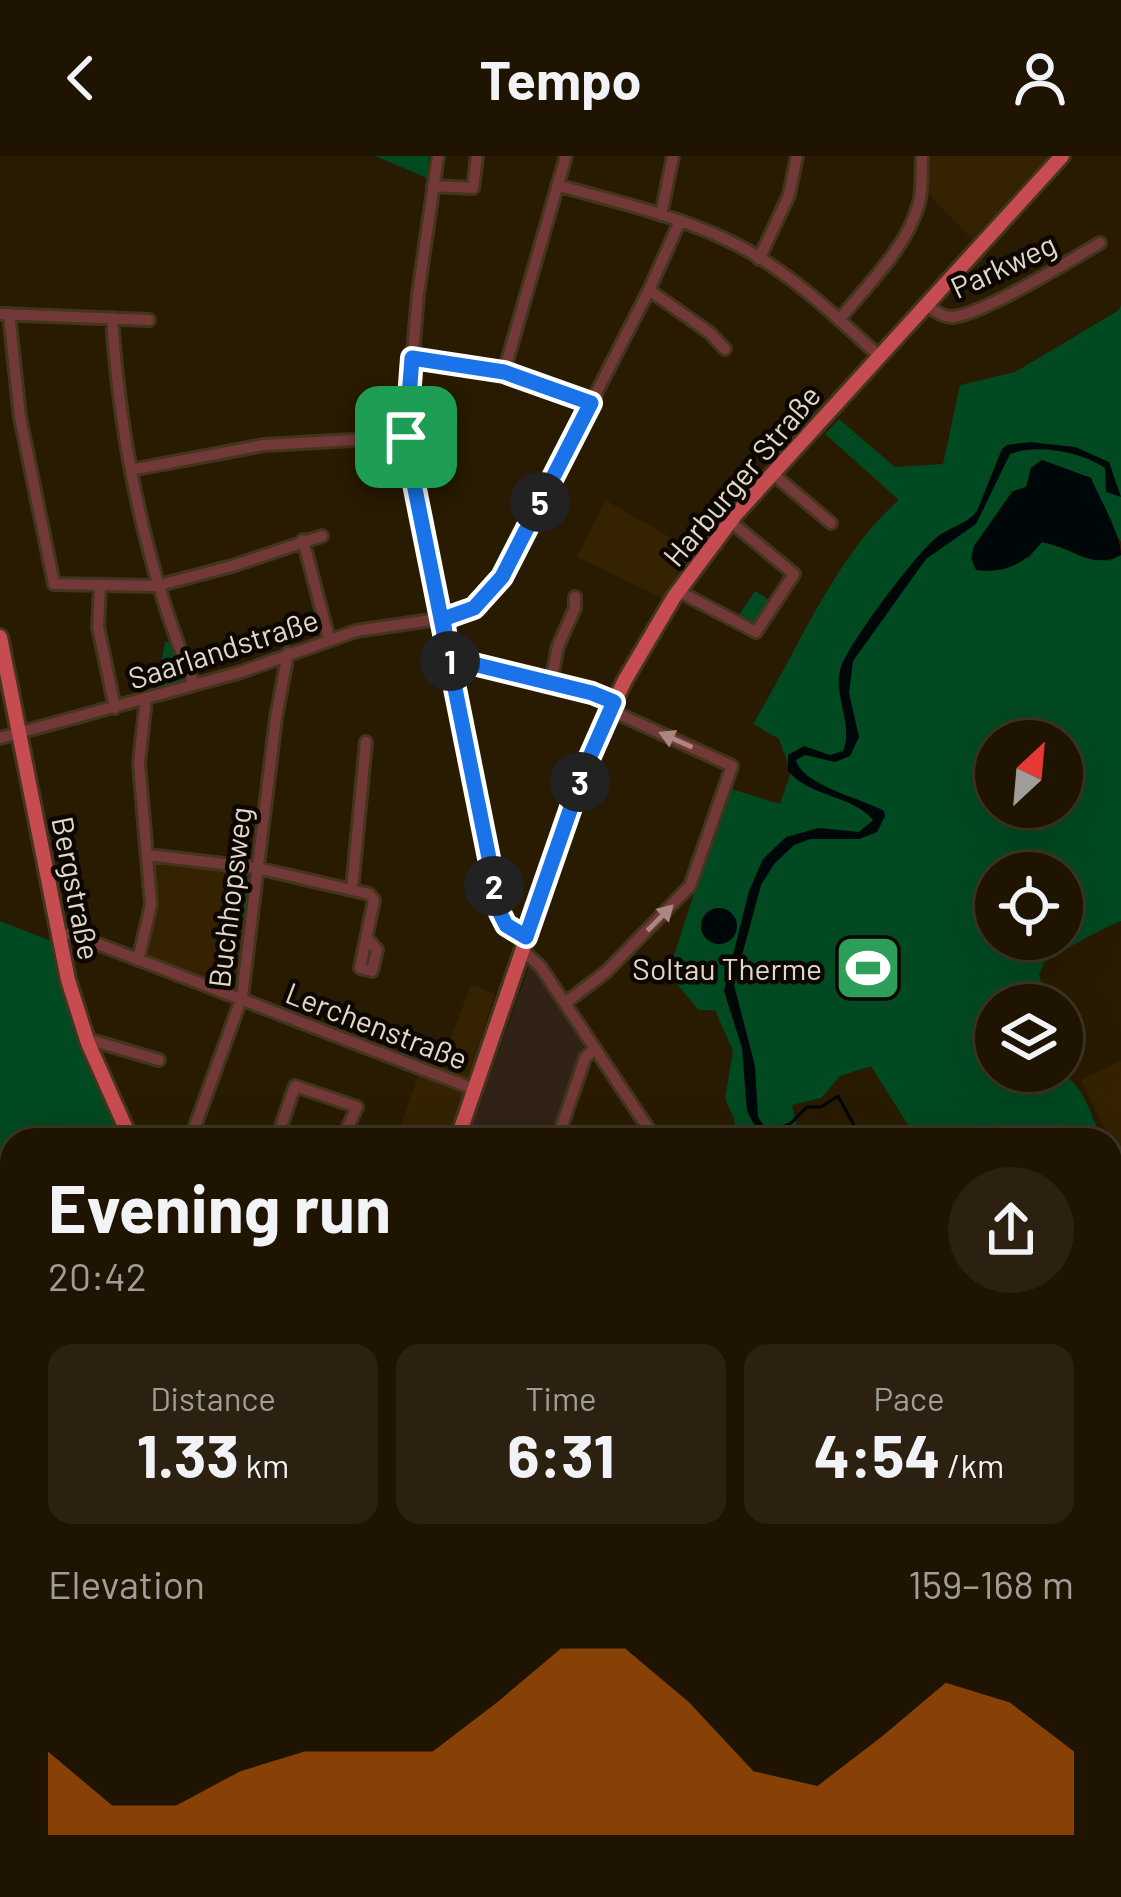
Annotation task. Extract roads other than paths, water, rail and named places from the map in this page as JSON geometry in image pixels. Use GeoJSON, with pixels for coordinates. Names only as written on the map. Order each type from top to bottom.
{"type":"FeatureCollection","features":[{"type":"Feature","properties":{"kind":"main road","name":"Harburger Straße"},"geometry":{"type":"LineString","coordinates":[[461,1128],[584,770],[612,706],[678,590],[730,521],[1062,156]]}},
{"type":"Feature","properties":{"kind":"main road","name":"Bergstraße"},"geometry":{"type":"LineString","coordinates":[[0,637],[59,934],[88,1043],[126,1128]]}},
{"type":"Feature","properties":{"kind":"street"},"geometry":{"type":"LineString","coordinates":[[438,156],[406,437],[500,913],[648,1128]]}},
{"type":"Feature","properties":{"kind":"street"},"geometry":{"type":"LineString","coordinates":[[433,186],[473,188],[477,156]]}},
{"type":"Feature","properties":{"kind":"street"},"geometry":{"type":"LineString","coordinates":[[504,372],[566,156]]}},
{"type":"Feature","properties":{"kind":"street"},"geometry":{"type":"LineString","coordinates":[[661,215],[673,156]]}},
{"type":"Feature","properties":{"kind":"street"},"geometry":{"type":"LineString","coordinates":[[759,259],[789,195],[797,156]]}},
{"type":"Feature","properties":{"kind":"street"},"geometry":{"type":"LineString","coordinates":[[838,320],[887,262],[913,219],[920,200],[922,156]]}},
{"type":"Feature","properties":{"kind":"street"},"geometry":{"type":"LineString","coordinates":[[557,185],[680,221],[727,240],[759,259],[880,356]]}},
{"type":"Feature","properties":{"kind":"street"},"geometry":{"type":"LineString","coordinates":[[443,619],[474,608],[502,577],[680,221]]}},
{"type":"Feature","properties":{"kind":"street","name":"Parkweg"},"geometry":{"type":"LineString","coordinates":[[927,304],[940,315],[955,316],[1016,290],[1100,243]]}},
{"type":"Feature","properties":{"kind":"street"},"geometry":{"type":"LineString","coordinates":[[649,290],[725,349]]}},
{"type":"Feature","properties":{"kind":"street"},"geometry":{"type":"LineString","coordinates":[[149,320],[5,314],[20,417],[54,584],[156,586],[322,536]]}},
{"type":"Feature","properties":{"kind":"street"},"geometry":{"type":"LineString","coordinates":[[112,318],[116,382],[156,586],[194,686]]}},
{"type":"Feature","properties":{"kind":"street"},"geometry":{"type":"LineString","coordinates":[[412,358],[504,372],[591,403]]}},
{"type":"Feature","properties":{"kind":"street"},"geometry":{"type":"LineString","coordinates":[[131,470],[264,445],[406,437]]}},
{"type":"Feature","properties":{"kind":"street"},"geometry":{"type":"LineString","coordinates":[[773,474],[832,523]]}},
{"type":"Feature","properties":{"kind":"street"},"geometry":{"type":"LineString","coordinates":[[678,590],[756,632],[794,574],[730,521]]}},
{"type":"Feature","properties":{"kind":"street"},"geometry":{"type":"LineString","coordinates":[[303,540],[329,638]]}},
{"type":"Feature","properties":{"kind":"street"},"geometry":{"type":"LineString","coordinates":[[100,586],[98,627],[115,708]]}},
{"type":"Feature","properties":{"kind":"street"},"geometry":{"type":"LineString","coordinates":[[551,682],[575,597]]}},
{"type":"Feature","properties":{"kind":"street","name":"Saarlandstraße"},"geometry":{"type":"LineString","coordinates":[[0,738],[194,686],[329,638],[443,619]]}},
{"type":"Feature","properties":{"kind":"street","name":"Buchhopsweg"},"geometry":{"type":"LineString","coordinates":[[194,1128],[242,998],[288,653]]}},
{"type":"Feature","properties":{"kind":"street"},"geometry":{"type":"LineString","coordinates":[[449,658],[551,682],[612,706],[732,766],[690,886],[606,972],[565,1004]]}},
{"type":"Feature","properties":{"kind":"street"},"geometry":{"type":"LineString","coordinates":[[138,960],[151,905],[139,763],[146,699]]}},
{"type":"Feature","properties":{"kind":"street"},"geometry":{"type":"LineString","coordinates":[[352,890],[366,742]]}},
{"type":"Feature","properties":{"kind":"street"},"geometry":{"type":"LineString","coordinates":[[148,855],[257,868],[369,894],[374,900],[367,937]]}},
{"type":"Feature","properties":{"kind":"street","name":"Lerchenstraße"},"geometry":{"type":"LineString","coordinates":[[59,934],[72,934],[474,1089]]}},
{"type":"Feature","properties":{"kind":"street"},"geometry":{"type":"LineString","coordinates":[[88,1043],[159,1060]]}},
{"type":"Feature","properties":{"kind":"street"},"geometry":{"type":"LineString","coordinates":[[561,1128],[586,1058],[595,1048]]}},
{"type":"Feature","properties":{"kind":"street"},"geometry":{"type":"LineString","coordinates":[[280,1128],[296,1086],[356,1107],[347,1128]]}},
{"type":"Feature","properties":{"kind":"waterway"},"geometry":{"type":"LineString","coordinates":[[780,1128],[807,1107],[821,1107],[838,1096],[855,1128]]}},
{"type":"Feature","properties":{"kind":"place","name":"Soltau Therme"},"geometry":{"type":"Point","coordinates":[868,968]}}]}
